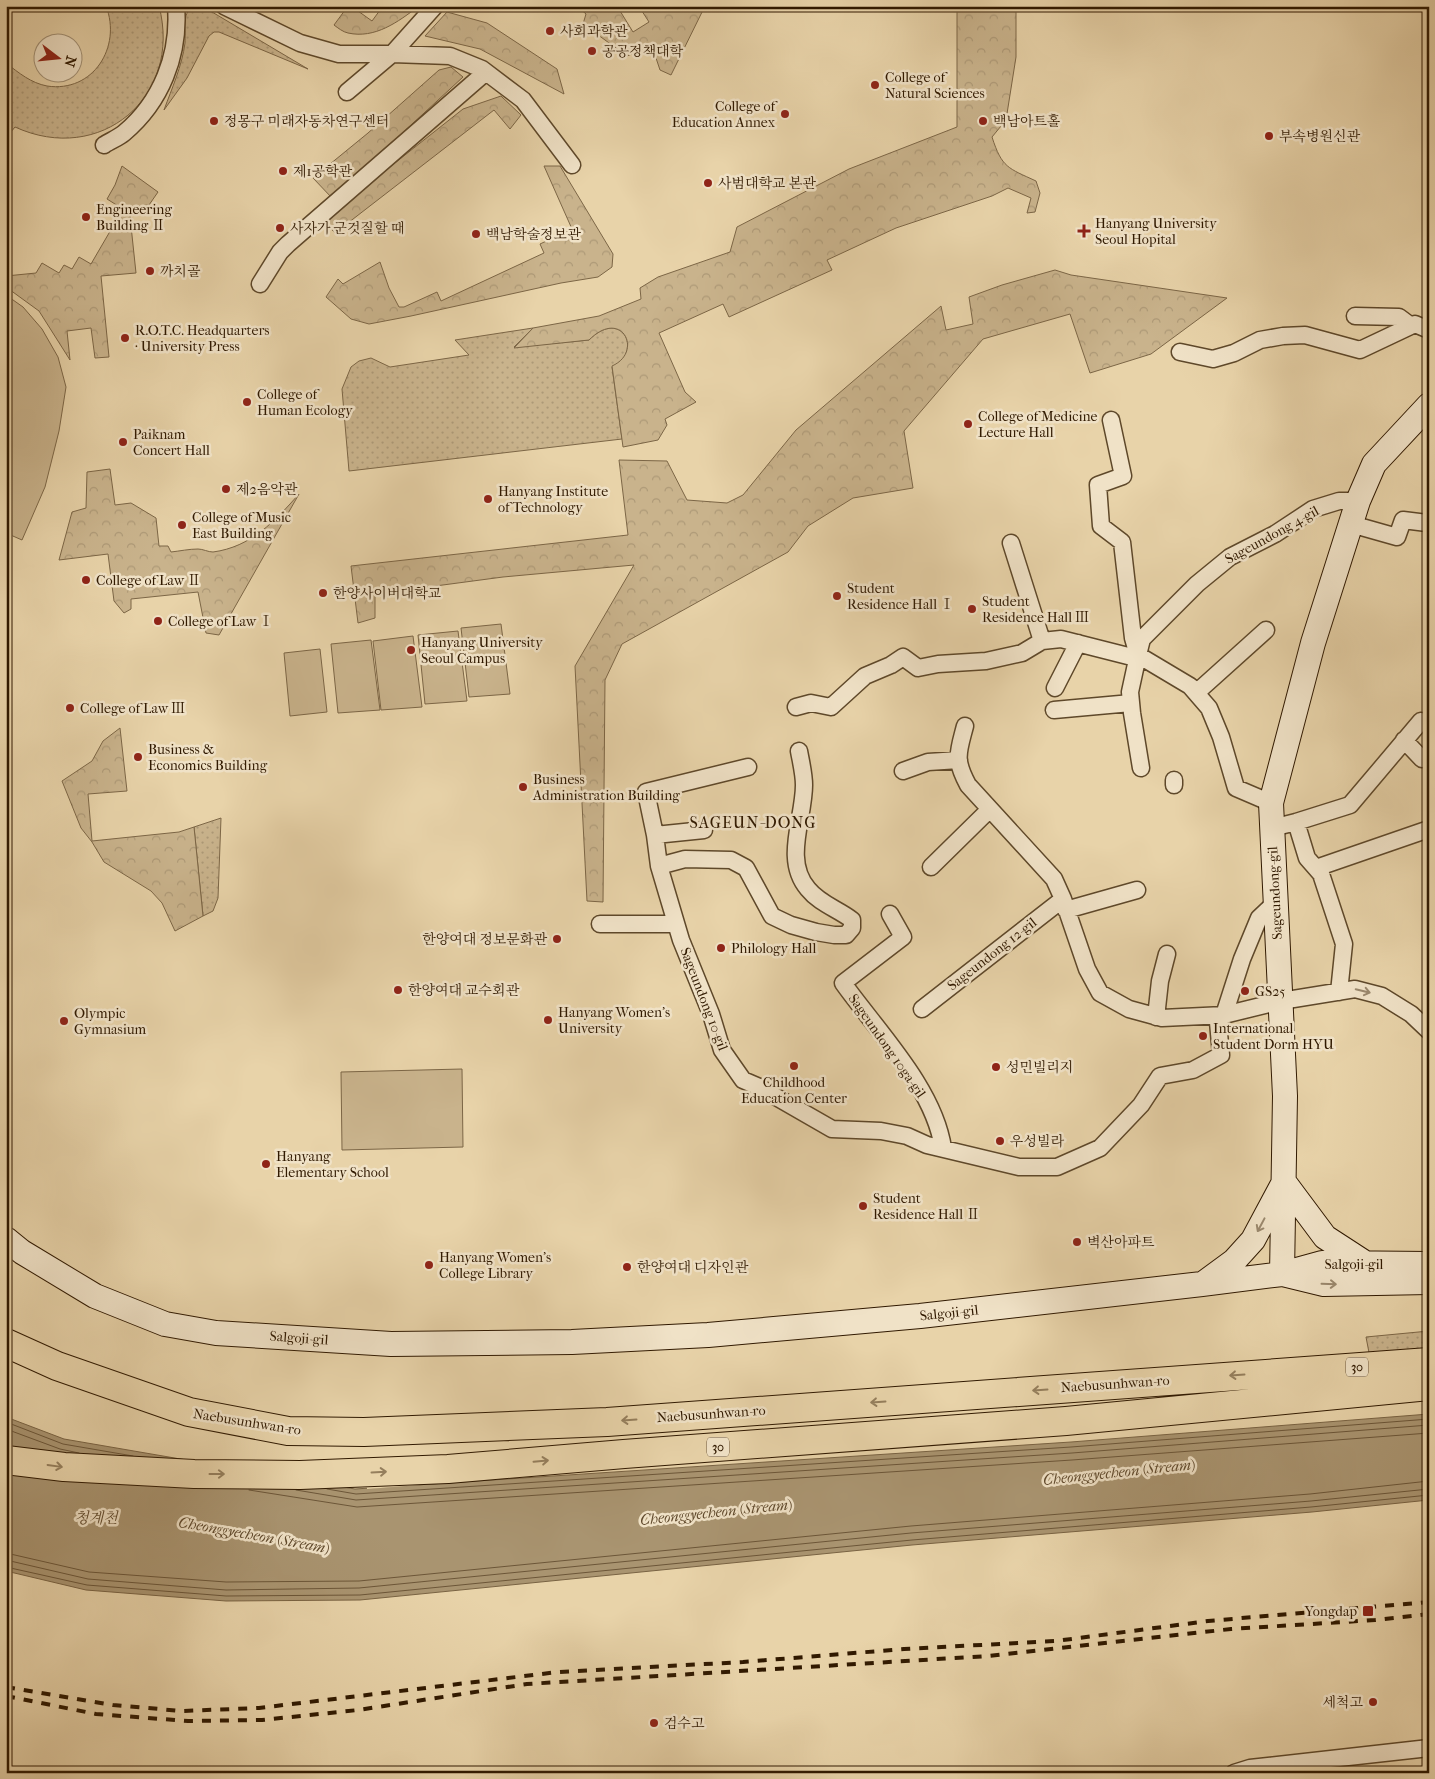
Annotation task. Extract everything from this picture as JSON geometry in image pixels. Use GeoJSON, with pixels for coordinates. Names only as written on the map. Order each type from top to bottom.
{"type":"FeatureCollection","features":[{"type":"Feature","properties":{"kind":"highway","name":"Naebusunhwan-ro"},"geometry":{"type":"LineString","coordinates":[[6,1343],[57,1366],[189,1412],[288,1431],[364,1432],[607,1422],[1429,1362]]}},
{"type":"Feature","properties":{"kind":"highway"},"geometry":{"type":"LineString","coordinates":[[1286,1372],[1429,1348]]}},
{"type":"Feature","properties":{"kind":"highway","name":"30"},"geometry":{"type":"LineString","coordinates":[[6,1460],[64,1468],[194,1474],[300,1475],[448,1469],[1066,1421],[1429,1386]]}},
{"type":"Feature","properties":{"kind":"main road","name":"Sageundong-gil"},"geometry":{"type":"LineString","coordinates":[[1282,1274],[1285,1096],[1270,803],[1313,643],[1358,501],[1374,464],[1429,405]]}},
{"type":"Feature","properties":{"kind":"main road"},"geometry":{"type":"LineString","coordinates":[[1202,1284],[1234,1261],[1253,1240],[1284,1182],[1325,1237],[1365,1263]]}},
{"type":"Feature","properties":{"kind":"main road","name":"Salgoji-gil"},"geometry":{"type":"LineString","coordinates":[[6,1240],[22,1252],[95,1296],[165,1324],[216,1333],[391,1344],[615,1341],[717,1334],[920,1316],[1202,1284],[1282,1274],[1322,1263],[1429,1264]]}},
{"type":"Feature","properties":{"kind":"main road","name":"Salgoji-gil"},"geometry":{"type":"LineString","coordinates":[[6,1259],[88,1310],[161,1336],[214,1348],[394,1353],[576,1350],[615,1341]]}},
{"type":"Feature","properties":{"kind":"main road","name":"Salgoji-gil"},"geometry":{"type":"LineString","coordinates":[[1282,1274],[1324,1284],[1429,1282]]}},
{"type":"Feature","properties":{"kind":"street"},"geometry":{"type":"LineString","coordinates":[[104,145],[123,134],[145,112],[160,90],[171,63],[176,37],[176,6]]}},
{"type":"Feature","properties":{"kind":"street"},"geometry":{"type":"LineString","coordinates":[[224,6],[300,43],[339,54],[392,54],[435,62],[450,56],[482,69],[523,100],[572,165]]}},
{"type":"Feature","properties":{"kind":"street"},"geometry":{"type":"LineString","coordinates":[[346,92],[392,54],[434,6]]}},
{"type":"Feature","properties":{"kind":"street"},"geometry":{"type":"LineString","coordinates":[[260,284],[280,252],[288,244],[486,72]]}},
{"type":"Feature","properties":{"kind":"street"},"geometry":{"type":"LineString","coordinates":[[1355,316],[1400,318],[1411,326]]}},
{"type":"Feature","properties":{"kind":"street"},"geometry":{"type":"LineString","coordinates":[[1180,352],[1213,359],[1234,353],[1260,340],[1305,335],[1360,350],[1415,324],[1429,330]]}},
{"type":"Feature","properties":{"kind":"street"},"geometry":{"type":"LineString","coordinates":[[1111,420],[1123,476],[1098,485],[1101,526],[1122,542],[1133,638],[1138,656]]}},
{"type":"Feature","properties":{"kind":"street","name":"Sageundong 4-gil"},"geometry":{"type":"LineString","coordinates":[[1141,768],[1130,692],[1142,639],[1197,584],[1230,557],[1275,534],[1314,509],[1339,501],[1358,501]]}},
{"type":"Feature","properties":{"kind":"street"},"geometry":{"type":"LineString","coordinates":[[1351,524],[1397,537],[1403,520],[1427,523]]}},
{"type":"Feature","properties":{"kind":"street"},"geometry":{"type":"LineString","coordinates":[[1011,543],[1042,641]]}},
{"type":"Feature","properties":{"kind":"street"},"geometry":{"type":"LineString","coordinates":[[1196,693],[1266,630]]}},
{"type":"Feature","properties":{"kind":"street"},"geometry":{"type":"LineString","coordinates":[[796,707],[811,703],[831,707],[865,676],[903,658],[918,668],[938,664],[986,661],[1022,654],[1042,641],[1061,640],[1128,656],[1138,656],[1190,686],[1210,708],[1236,788],[1270,803]]}},
{"type":"Feature","properties":{"kind":"street"},"geometry":{"type":"LineString","coordinates":[[1055,688],[1078,644]]}},
{"type":"Feature","properties":{"kind":"street"},"geometry":{"type":"LineString","coordinates":[[1054,710],[1131,703]]}},
{"type":"Feature","properties":{"kind":"street"},"geometry":{"type":"LineString","coordinates":[[1272,828],[1350,805],[1421,720]]}},
{"type":"Feature","properties":{"kind":"street"},"geometry":{"type":"LineString","coordinates":[[965,726],[958,752],[959,768],[968,785],[1054,879],[1086,969],[1100,993],[1129,1009],[1156,1017],[1181,1018],[1224,1015],[1281,1001],[1355,989],[1382,996],[1410,1014],[1429,1031]]}},
{"type":"Feature","properties":{"kind":"street"},"geometry":{"type":"LineString","coordinates":[[1404,740],[1422,759]]}},
{"type":"Feature","properties":{"kind":"street"},"geometry":{"type":"LineString","coordinates":[[659,866],[685,859],[731,860],[746,868],[772,916],[791,925],[834,935],[846,935],[852,928],[852,920],[818,900],[807,888],[798,871],[795,852],[804,784],[799,751]]}},
{"type":"Feature","properties":{"kind":"street"},"geometry":{"type":"LineString","coordinates":[[903,771],[928,762],[959,760]]}},
{"type":"Feature","properties":{"kind":"street","name":"Sageundong 10-gil"},"geometry":{"type":"LineString","coordinates":[[748,767],[646,792],[655,834],[659,866],[676,924],[711,1014],[722,1050],[743,1080],[832,1129],[881,1131],[907,1136],[935,1146],[1019,1167],[1057,1167],[1100,1148],[1141,1104],[1160,1076],[1193,1070],[1221,1055],[1218,1022],[1224,1015],[1242,959],[1259,918],[1276,902]]}},
{"type":"Feature","properties":{"kind":"street"},"geometry":{"type":"LineString","coordinates":[[931,866],[990,808]]}},
{"type":"Feature","properties":{"kind":"street"},"geometry":{"type":"LineString","coordinates":[[1296,822],[1306,858],[1321,874],[1344,944],[1338,992]]}},
{"type":"Feature","properties":{"kind":"street"},"geometry":{"type":"LineString","coordinates":[[1316,868],[1429,829]]}},
{"type":"Feature","properties":{"kind":"street"},"geometry":{"type":"LineString","coordinates":[[655,834],[704,830]]}},
{"type":"Feature","properties":{"kind":"street","name":"Sageundong 12-gil"},"geometry":{"type":"LineString","coordinates":[[922,1009],[1064,904],[1138,890]]}},
{"type":"Feature","properties":{"kind":"street","name":"Sageundong 10ga-gil"},"geometry":{"type":"LineString","coordinates":[[890,914],[903,938],[843,983],[913,1077],[932,1111],[942,1138],[935,1146]]}},
{"type":"Feature","properties":{"kind":"street"},"geometry":{"type":"LineString","coordinates":[[600,924],[676,924]]}},
{"type":"Feature","properties":{"kind":"street"},"geometry":{"type":"LineString","coordinates":[[1156,1017],[1160,981],[1166,954]]}},
{"type":"Feature","properties":{"kind":"street"},"geometry":{"type":"LineString","coordinates":[[1234,1773],[1429,1748]]}},
{"type":"Feature","properties":{"kind":"green space"},"geometry":{"type":"Polygon","coordinates":[[[106,6],[159,6],[163,39],[159,69],[146,95],[128,115],[104,130],[77,137],[47,137],[15,127],[6,138],[6,63],[32,82],[41,85],[63,86],[82,82],[82,80],[90,75],[100,64],[106,51],[110,37],[110,21],[106,6]]]}},
{"type":"Feature","properties":{"kind":"green space"},"geometry":{"type":"Polygon","coordinates":[[[193,6],[202,6],[308,69],[219,32],[214,32],[209,36],[187,78],[164,110],[184,52],[185,18],[189,9],[193,6]]]}},
{"type":"Feature","properties":{"kind":"green space"},"geometry":{"type":"Polygon","coordinates":[[[348,6],[351,6],[372,21],[383,6],[419,6],[386,28],[368,34],[358,34],[346,32],[334,25],[348,6]]]}},
{"type":"Feature","properties":{"kind":"green space"},"geometry":{"type":"Polygon","coordinates":[[[577,6],[617,6],[633,32],[649,22],[640,8],[642,6],[705,6],[671,75],[660,70],[652,46],[627,56],[583,24],[586,14],[577,6]]]}},
{"type":"Feature","properties":{"kind":"green space"},"geometry":{"type":"Polygon","coordinates":[[[957,6],[1016,6],[1016,57],[1006,120],[992,137],[999,155],[1007,166],[1036,181],[1040,193],[1035,212],[1027,213],[1031,198],[1008,188],[992,196],[896,228],[827,260],[832,270],[729,317],[723,304],[659,333],[685,392],[696,402],[665,419],[667,425],[658,440],[623,447],[612,366],[622,360],[627,351],[625,335],[619,330],[611,328],[601,331],[589,340],[514,348],[533,328],[599,316],[641,299],[640,288],[658,277],[730,252],[737,227],[849,169],[957,127],[957,6]]]}},
{"type":"Feature","properties":{"kind":"green space"},"geometry":{"type":"Polygon","coordinates":[[[447,12],[487,23],[557,69],[564,94],[480,49],[425,36],[447,12]]]}},
{"type":"Feature","properties":{"kind":"green space"},"geometry":{"type":"Polygon","coordinates":[[[451,67],[463,77],[332,198],[313,178],[368,133],[439,70],[451,67]]]}},
{"type":"Feature","properties":{"kind":"green space"},"geometry":{"type":"Polygon","coordinates":[[[501,96],[521,115],[510,129],[494,110],[335,233],[323,220],[463,109],[501,96]]]}},
{"type":"Feature","properties":{"kind":"green space"},"geometry":{"type":"Polygon","coordinates":[[[122,166],[158,192],[149,205],[129,207],[136,273],[101,276],[109,357],[95,358],[91,328],[67,331],[70,360],[39,311],[6,287],[6,276],[36,273],[42,263],[59,273],[64,265],[72,269],[79,257],[91,264],[123,209],[107,199],[122,166]]]}},
{"type":"Feature","properties":{"kind":"green space"},"geometry":{"type":"Polygon","coordinates":[[[544,166],[560,166],[613,254],[612,267],[598,277],[561,283],[369,324],[351,319],[326,297],[338,279],[343,284],[380,262],[389,288],[399,307],[404,307],[437,292],[441,301],[544,253],[540,244],[572,229],[544,166]]]}},
{"type":"Feature","properties":{"kind":"green space"},"geometry":{"type":"Polygon","coordinates":[[[1055,270],[1071,275],[1227,298],[1151,354],[1090,373],[1070,314],[983,339],[904,431],[913,488],[853,498],[808,526],[788,552],[622,644],[605,680],[603,902],[587,901],[575,666],[634,565],[503,577],[375,594],[375,618],[358,623],[351,566],[628,535],[619,460],[667,461],[687,500],[727,503],[743,495],[796,430],[941,306],[946,330],[973,324],[969,297],[1002,285],[1055,270]]]}},
{"type":"Feature","properties":{"kind":"green space"},"geometry":{"type":"Polygon","coordinates":[[[6,295],[23,307],[42,329],[58,357],[66,387],[59,431],[45,487],[22,540],[6,533],[6,295]]]}},
{"type":"Feature","properties":{"kind":"green space"},"geometry":{"type":"Polygon","coordinates":[[[533,328],[514,347],[589,340],[601,331],[611,328],[619,330],[625,336],[627,352],[622,360],[612,367],[622,439],[349,471],[342,389],[351,367],[359,361],[371,358],[390,367],[469,355],[455,340],[533,328]]]}},
{"type":"Feature","properties":{"kind":"green space"},"geometry":{"type":"Polygon","coordinates":[[[110,469],[115,505],[131,503],[156,518],[159,546],[168,546],[171,552],[198,549],[213,552],[239,545],[251,539],[271,523],[299,494],[219,635],[206,633],[198,592],[131,599],[131,609],[124,613],[114,601],[108,554],[59,560],[72,512],[86,508],[87,472],[110,469]]]}},
{"type":"Feature","properties":{"kind":"green space"},"geometry":{"type":"Polygon","coordinates":[[[501,624],[510,694],[469,697],[461,628],[501,624]]]}},
{"type":"Feature","properties":{"kind":"green space"},"geometry":{"type":"Polygon","coordinates":[[[458,631],[467,701],[425,704],[418,635],[458,631]]]}},
{"type":"Feature","properties":{"kind":"green space"},"geometry":{"type":"Polygon","coordinates":[[[413,636],[422,707],[381,710],[373,641],[413,636]]]}},
{"type":"Feature","properties":{"kind":"green space"},"geometry":{"type":"Polygon","coordinates":[[[371,640],[380,710],[338,713],[331,644],[371,640]]]}},
{"type":"Feature","properties":{"kind":"green space"},"geometry":{"type":"Polygon","coordinates":[[[320,649],[327,712],[290,716],[284,653],[320,649]]]}},
{"type":"Feature","properties":{"kind":"green space"},"geometry":{"type":"Polygon","coordinates":[[[120,728],[127,791],[88,794],[92,841],[179,832],[194,827],[203,916],[175,931],[162,903],[151,891],[104,862],[81,828],[62,781],[92,761],[103,741],[120,728]]]}},
{"type":"Feature","properties":{"kind":"green space"},"geometry":{"type":"Polygon","coordinates":[[[221,818],[218,898],[213,911],[203,916],[194,827],[221,818]]]}},
{"type":"Feature","properties":{"kind":"green space"},"geometry":{"type":"Polygon","coordinates":[[[462,1069],[463,1147],[342,1150],[341,1072],[462,1069]]]}},
{"type":"Feature","properties":{"kind":"green space"},"geometry":{"type":"Polygon","coordinates":[[[1429,1331],[1429,1385],[1376,1389],[1366,1337],[1429,1331]]]}},
{"type":"Feature","properties":{"kind":"water","name":"청계천"},"geometry":{"type":"Polygon","coordinates":[[[1429,1414],[1429,1500],[1312,1512],[912,1545],[360,1600],[226,1601],[86,1590],[6,1571],[6,1417],[64,1439],[355,1489],[1071,1442],[1429,1414]]]}},
{"type":"Feature","properties":{"kind":"pier"},"geometry":{"type":"Polygon","coordinates":[[[723,1462],[367,1489],[367,1486],[723,1462]]]}},
{"type":"Feature","properties":{"kind":"railway"},"geometry":{"type":"LineString","coordinates":[[6,1687],[113,1705],[182,1711],[259,1708],[558,1672],[743,1662],[904,1649],[1056,1641],[1208,1621],[1429,1602]]}},
{"type":"Feature","properties":{"kind":"railway"},"geometry":{"type":"LineString","coordinates":[[6,1696],[96,1714],[188,1721],[262,1720],[358,1710],[527,1684],[988,1656],[1231,1629],[1375,1620],[1429,1614]]}},
{"type":"Feature","properties":{"kind":"place","name":"사회과학관"},"geometry":{"type":"Point","coordinates":[550,31]}},
{"type":"Feature","properties":{"kind":"place","name":"공공정책대학"},"geometry":{"type":"Point","coordinates":[592,51]}},
{"type":"Feature","properties":{"kind":"place","name":"College of Natural Sciences"},"geometry":{"type":"Point","coordinates":[875,85]}},
{"type":"Feature","properties":{"kind":"place","name":"College of Education Annex"},"geometry":{"type":"Point","coordinates":[785,114]}},
{"type":"Feature","properties":{"kind":"place","name":"정몽구 미래자동차연구센터"},"geometry":{"type":"Point","coordinates":[214,121]}},
{"type":"Feature","properties":{"kind":"place","name":"백남아트홀"},"geometry":{"type":"Point","coordinates":[983,121]}},
{"type":"Feature","properties":{"kind":"place","name":"부속병원신관"},"geometry":{"type":"Point","coordinates":[1269,136]}},
{"type":"Feature","properties":{"kind":"place","name":"제1공학관"},"geometry":{"type":"Point","coordinates":[283,171]}},
{"type":"Feature","properties":{"kind":"place","name":"사범대학교 본관"},"geometry":{"type":"Point","coordinates":[708,183]}},
{"type":"Feature","properties":{"kind":"place","name":"Engineering Building Ⅱ"},"geometry":{"type":"Point","coordinates":[86,217]}},
{"type":"Feature","properties":{"kind":"place","name":"사자가 군것질할 때"},"geometry":{"type":"Point","coordinates":[280,228]}},
{"type":"Feature","properties":{"kind":"place","name":"Hanyang University Seoul Hopital"},"geometry":{"type":"Point","coordinates":[1084,231]}},
{"type":"Feature","properties":{"kind":"place","name":"백남학술정보관"},"geometry":{"type":"Point","coordinates":[476,234]}},
{"type":"Feature","properties":{"kind":"place","name":"까치골"},"geometry":{"type":"Point","coordinates":[150,271]}},
{"type":"Feature","properties":{"kind":"place","name":"R.O.T.C. Headquarters · University Press"},"geometry":{"type":"Point","coordinates":[125,338]}},
{"type":"Feature","properties":{"kind":"place","name":"College of Human Ecology"},"geometry":{"type":"Point","coordinates":[247,402]}},
{"type":"Feature","properties":{"kind":"place","name":"College of Medicine Lecture Hall"},"geometry":{"type":"Point","coordinates":[968,424]}},
{"type":"Feature","properties":{"kind":"place","name":"Paiknam Concert Hall"},"geometry":{"type":"Point","coordinates":[123,442]}},
{"type":"Feature","properties":{"kind":"place","name":"제2음악관"},"geometry":{"type":"Point","coordinates":[226,489]}},
{"type":"Feature","properties":{"kind":"place","name":"Hanyang Institute of Technology"},"geometry":{"type":"Point","coordinates":[488,499]}},
{"type":"Feature","properties":{"kind":"place","name":"College of Music East Building"},"geometry":{"type":"Point","coordinates":[182,525]}},
{"type":"Feature","properties":{"kind":"place","name":"College of Law Ⅱ"},"geometry":{"type":"Point","coordinates":[86,580]}},
{"type":"Feature","properties":{"kind":"place","name":"한양사이버대학교"},"geometry":{"type":"Point","coordinates":[323,593]}},
{"type":"Feature","properties":{"kind":"place","name":"Student Residence Hall Ⅰ"},"geometry":{"type":"Point","coordinates":[837,596]}},
{"type":"Feature","properties":{"kind":"place","name":"Student Residence Hall Ⅲ"},"geometry":{"type":"Point","coordinates":[972,609]}},
{"type":"Feature","properties":{"kind":"place","name":"College of Law Ⅰ"},"geometry":{"type":"Point","coordinates":[158,621]}},
{"type":"Feature","properties":{"kind":"place","name":"Hanyang University Seoul Campus"},"geometry":{"type":"Point","coordinates":[411,650]}},
{"type":"Feature","properties":{"kind":"place","name":"College of Law Ⅲ"},"geometry":{"type":"Point","coordinates":[70,708]}},
{"type":"Feature","properties":{"kind":"place","name":"Business & Economics Building"},"geometry":{"type":"Point","coordinates":[138,757]}},
{"type":"Feature","properties":{"kind":"place","name":"Business Administration Building"},"geometry":{"type":"Point","coordinates":[523,787]}},
{"type":"Feature","properties":{"kind":"place","name":"한양여대 정보문화관"},"geometry":{"type":"Point","coordinates":[557,939]}},
{"type":"Feature","properties":{"kind":"place","name":"Philology Hall"},"geometry":{"type":"Point","coordinates":[721,948]}},
{"type":"Feature","properties":{"kind":"place","name":"한양여대 교수회관"},"geometry":{"type":"Point","coordinates":[398,990]}},
{"type":"Feature","properties":{"kind":"place","name":"GS25"},"geometry":{"type":"Point","coordinates":[1245,991]}},
{"type":"Feature","properties":{"kind":"place","name":"Hanyang Women's University"},"geometry":{"type":"Point","coordinates":[548,1020]}},
{"type":"Feature","properties":{"kind":"place","name":"Olympic Gymnasium"},"geometry":{"type":"Point","coordinates":[64,1021]}},
{"type":"Feature","properties":{"kind":"place","name":"International Student Dorm HYU"},"geometry":{"type":"Point","coordinates":[1203,1036]}},
{"type":"Feature","properties":{"kind":"place","name":"Childhood Education Center"},"geometry":{"type":"Point","coordinates":[794,1066]}},
{"type":"Feature","properties":{"kind":"place","name":"성민빌리지"},"geometry":{"type":"Point","coordinates":[996,1067]}},
{"type":"Feature","properties":{"kind":"place","name":"우성빌라"},"geometry":{"type":"Point","coordinates":[1000,1141]}},
{"type":"Feature","properties":{"kind":"place","name":"Hanyang Elementary School"},"geometry":{"type":"Point","coordinates":[266,1164]}},
{"type":"Feature","properties":{"kind":"place","name":"Student Residence Hall Ⅱ"},"geometry":{"type":"Point","coordinates":[863,1206]}},
{"type":"Feature","properties":{"kind":"place","name":"벽산아파트"},"geometry":{"type":"Point","coordinates":[1077,1242]}},
{"type":"Feature","properties":{"kind":"place","name":"Hanyang Women's College Library"},"geometry":{"type":"Point","coordinates":[429,1265]}},
{"type":"Feature","properties":{"kind":"place","name":"한양여대 디자인관"},"geometry":{"type":"Point","coordinates":[627,1267]}},
{"type":"Feature","properties":{"kind":"place","name":"Yongdap"},"geometry":{"type":"Point","coordinates":[1368,1611]}},
{"type":"Feature","properties":{"kind":"place","name":"세척고"},"geometry":{"type":"Point","coordinates":[1373,1702]}},
{"type":"Feature","properties":{"kind":"place","name":"검수고"},"geometry":{"type":"Point","coordinates":[654,1723]}},
{"type":"Feature","properties":{"kind":"district","name":"SAGEUN-DONG"},"geometry":{"type":"Point","coordinates":[753,822]}},
{"type":"Feature","properties":{"kind":"water label","name":"Cheonggyecheon (Stream)"},"geometry":{"type":"Point","coordinates":[1119,1472]}},
{"type":"Feature","properties":{"kind":"water label","name":"Cheonggyecheon (Stream)"},"geometry":{"type":"Point","coordinates":[716,1512]}},
{"type":"Feature","properties":{"kind":"water label","name":"Cheonggyecheon (Stream)"},"geometry":{"type":"Point","coordinates":[254,1535]}}]}
